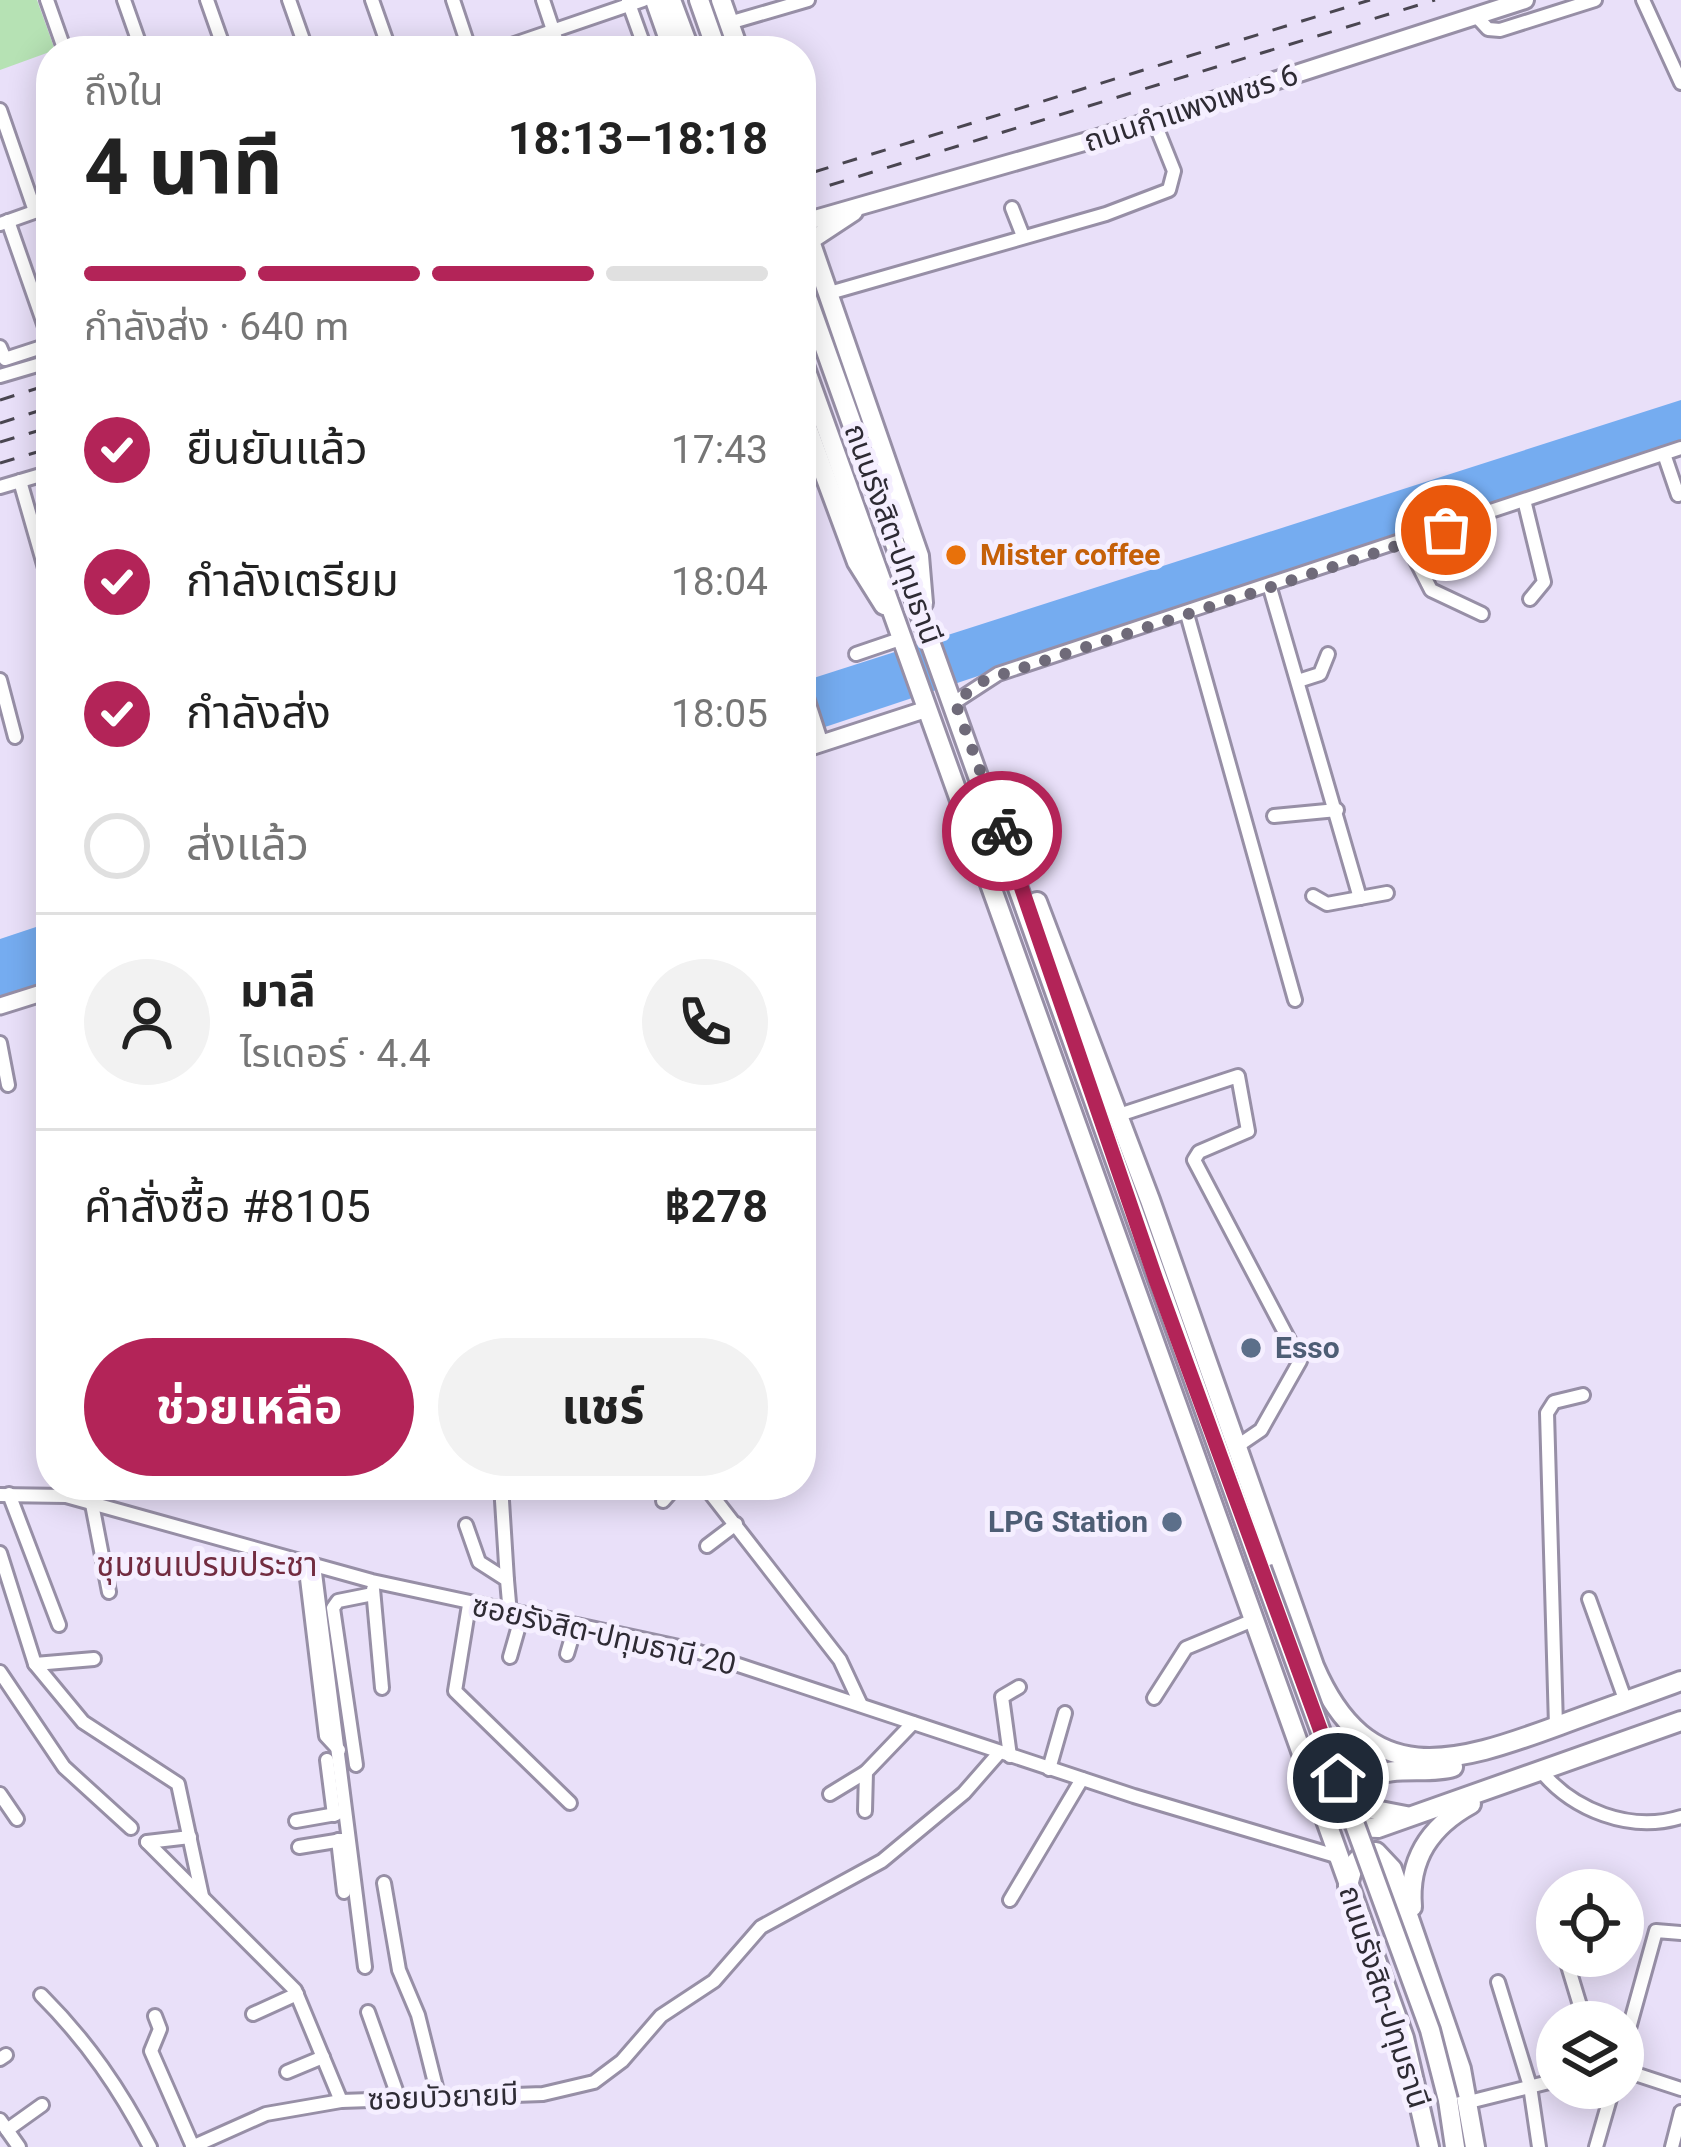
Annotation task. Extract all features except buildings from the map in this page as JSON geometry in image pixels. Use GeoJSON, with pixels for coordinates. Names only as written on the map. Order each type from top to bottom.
{"type":"FeatureCollection","features":[{"type":"Feature","properties":{"kind":"main road"},"geometry":{"type":"LineString","coordinates":[[655,0],[668,36]]}},
{"type":"Feature","properties":{"kind":"main road"},"geometry":{"type":"LineString","coordinates":[[671,0],[684,36]]}},
{"type":"Feature","properties":{"kind":"main road"},"geometry":{"type":"LineString","coordinates":[[699,0],[712,36]]}},
{"type":"Feature","properties":{"kind":"main road"},"geometry":{"type":"LineString","coordinates":[[721,0],[734,36]]}},
{"type":"Feature","properties":{"kind":"main road","name":"ถนนกำแพงเพชร 6"},"geometry":{"type":"LineString","coordinates":[[816,220],[1154,121],[1525,0]]}},
{"type":"Feature","properties":{"kind":"main road","name":"ถนนกำแพงเพชร 6"},"geometry":{"type":"LineString","coordinates":[[816,246],[855,212]]}},
{"type":"Feature","properties":{"kind":"main road"},"geometry":{"type":"LineString","coordinates":[[816,273],[919,556],[925,584],[922,611]]}},
{"type":"Feature","properties":{"kind":"main road","name":"ถนนรังสิต-ปทุมธานี"},"geometry":{"type":"LineString","coordinates":[[816,322],[1430,2030],[1455,2147]]}},
{"type":"Feature","properties":{"kind":"main road","name":"ถนนรังสิต-ปทุมธานี"},"geometry":{"type":"LineString","coordinates":[[816,398],[1404,2038],[1429,2147]]}},
{"type":"Feature","properties":{"kind":"main road"},"geometry":{"type":"LineString","coordinates":[[816,451],[857,562],[901,635]]}},
{"type":"Feature","properties":{"kind":"main road"},"geometry":{"type":"LineString","coordinates":[[1012,862],[1040,908],[1119,1115],[1314,1666],[1346,1725],[1396,1756],[1424,1760],[1461,1757],[1520,1742]]}},
{"type":"Feature","properties":{"kind":"main road"},"geometry":{"type":"LineString","coordinates":[[1272,1679],[1346,1818],[1359,1828],[1378,1828],[1681,1721]]}},
{"type":"Feature","properties":{"kind":"main road"},"geometry":{"type":"LineString","coordinates":[[1439,1805],[1384,1815],[1369,1802],[1366,1790],[1377,1773],[1444,1770],[1681,1681]]}},
{"type":"Feature","properties":{"kind":"main road"},"geometry":{"type":"LineString","coordinates":[[1418,1938],[1411,1886],[1422,1848],[1447,1817],[1506,1783]]}},
{"type":"Feature","properties":{"kind":"main road"},"geometry":{"type":"LineString","coordinates":[[1348,1886],[1353,1861],[1376,1852],[1392,1869],[1469,2102],[1475,2147]]}},
{"type":"Feature","properties":{"kind":"street"},"geometry":{"type":"LineString","coordinates":[[47,0],[60,36]]}},
{"type":"Feature","properties":{"kind":"street"},"geometry":{"type":"LineString","coordinates":[[124,0],[137,36]]}},
{"type":"Feature","properties":{"kind":"street"},"geometry":{"type":"LineString","coordinates":[[207,0],[220,36]]}},
{"type":"Feature","properties":{"kind":"street"},"geometry":{"type":"LineString","coordinates":[[289,0],[302,36]]}},
{"type":"Feature","properties":{"kind":"street"},"geometry":{"type":"LineString","coordinates":[[372,0],[385,36]]}},
{"type":"Feature","properties":{"kind":"street"},"geometry":{"type":"LineString","coordinates":[[453,0],[465,36]]}},
{"type":"Feature","properties":{"kind":"street"},"geometry":{"type":"LineString","coordinates":[[543,0],[555,36]]}},
{"type":"Feature","properties":{"kind":"street"},"geometry":{"type":"LineString","coordinates":[[729,23],[808,0]]}},
{"type":"Feature","properties":{"kind":"street"},"geometry":{"type":"LineString","coordinates":[[1476,16],[1488,29],[1500,30],[1595,0]]}},
{"type":"Feature","properties":{"kind":"street"},"geometry":{"type":"LineString","coordinates":[[1643,0],[1681,83]]}},
{"type":"Feature","properties":{"kind":"street"},"geometry":{"type":"LineString","coordinates":[[536,36],[633,2],[642,36]]}},
{"type":"Feature","properties":{"kind":"street"},"geometry":{"type":"LineString","coordinates":[[0,110],[35,212],[2,222],[36,307]]}},
{"type":"Feature","properties":{"kind":"street"},"geometry":{"type":"LineString","coordinates":[[826,294],[1169,190],[1174,171],[1154,121]]}},
{"type":"Feature","properties":{"kind":"street"},"geometry":{"type":"LineString","coordinates":[[1012,208],[1023,236]]}},
{"type":"Feature","properties":{"kind":"street"},"geometry":{"type":"LineString","coordinates":[[2,353],[36,347]]}},
{"type":"Feature","properties":{"kind":"street"},"geometry":{"type":"LineString","coordinates":[[0,376],[36,365]]}},
{"type":"Feature","properties":{"kind":"street"},"geometry":{"type":"LineString","coordinates":[[953,696],[998,674],[1525,504],[1681,448]]}},
{"type":"Feature","properties":{"kind":"street"},"geometry":{"type":"LineString","coordinates":[[1664,454],[1678,495]]}},
{"type":"Feature","properties":{"kind":"street"},"geometry":{"type":"LineString","coordinates":[[0,487],[36,476]]}},
{"type":"Feature","properties":{"kind":"street"},"geometry":{"type":"LineString","coordinates":[[20,481],[36,537]]}},
{"type":"Feature","properties":{"kind":"street"},"geometry":{"type":"LineString","coordinates":[[1525,504],[1544,582],[1530,599]]}},
{"type":"Feature","properties":{"kind":"street"},"geometry":{"type":"LineString","coordinates":[[1407,543],[1431,590],[1482,614]]}},
{"type":"Feature","properties":{"kind":"street"},"geometry":{"type":"LineString","coordinates":[[1270,588],[1360,898]]}},
{"type":"Feature","properties":{"kind":"street"},"geometry":{"type":"LineString","coordinates":[[1187,614],[1294,1000]]}},
{"type":"Feature","properties":{"kind":"street"},"geometry":{"type":"LineString","coordinates":[[856,654],[901,635]]}},
{"type":"Feature","properties":{"kind":"street"},"geometry":{"type":"LineString","coordinates":[[1298,681],[1320,674],[1328,654]]}},
{"type":"Feature","properties":{"kind":"street"},"geometry":{"type":"LineString","coordinates":[[0,680],[15,737]]}},
{"type":"Feature","properties":{"kind":"street"},"geometry":{"type":"LineString","coordinates":[[816,744],[926,704]]}},
{"type":"Feature","properties":{"kind":"street"},"geometry":{"type":"LineString","coordinates":[[816,724],[822,741]]}},
{"type":"Feature","properties":{"kind":"street"},"geometry":{"type":"LineString","coordinates":[[1274,816],[1337,810]]}},
{"type":"Feature","properties":{"kind":"street"},"geometry":{"type":"LineString","coordinates":[[1312,896],[1327,904],[1387,893]]}},
{"type":"Feature","properties":{"kind":"street"},"geometry":{"type":"LineString","coordinates":[[0,1004],[36,994]]}},
{"type":"Feature","properties":{"kind":"street"},"geometry":{"type":"LineString","coordinates":[[0,1042],[8,1085]]}},
{"type":"Feature","properties":{"kind":"street"},"geometry":{"type":"LineString","coordinates":[[1119,1115],[1238,1076],[1248,1131],[1199,1152],[1194,1160],[1300,1361],[1261,1430],[1236,1447]]}},
{"type":"Feature","properties":{"kind":"street"},"geometry":{"type":"LineString","coordinates":[[1556,1726],[1546,1413],[1554,1402],[1582,1395]]}},
{"type":"Feature","properties":{"kind":"street"},"geometry":{"type":"LineString","coordinates":[[5,1495],[59,1625]]}},
{"type":"Feature","properties":{"kind":"street","name":"ซอยรังสิต-ปทุมธานี 20"},"geometry":{"type":"LineString","coordinates":[[5,1495],[36,1496]]}},
{"type":"Feature","properties":{"kind":"street","name":"ซอยรังสิต-ปทุมธานี 20"},"geometry":{"type":"LineString","coordinates":[[79,1500],[309,1564],[372,1588],[707,1654],[1005,1755],[1336,1856]]}},
{"type":"Feature","properties":{"kind":"street"},"geometry":{"type":"LineString","coordinates":[[502,1500],[507,1580],[516,1614],[510,1657]]}},
{"type":"Feature","properties":{"kind":"street"},"geometry":{"type":"LineString","coordinates":[[716,1500],[840,1660],[861,1705]]}},
{"type":"Feature","properties":{"kind":"street"},"geometry":{"type":"LineString","coordinates":[[92,1504],[109,1592]]}},
{"type":"Feature","properties":{"kind":"street"},"geometry":{"type":"LineString","coordinates":[[706,1546],[736,1524]]}},
{"type":"Feature","properties":{"kind":"street"},"geometry":{"type":"LineString","coordinates":[[466,1525],[479,1562],[507,1580]]}},
{"type":"Feature","properties":{"kind":"street"},"geometry":{"type":"LineString","coordinates":[[0,1553],[35,1664],[83,1722],[174,1778],[202,1896]]}},
{"type":"Feature","properties":{"kind":"street"},"geometry":{"type":"LineString","coordinates":[[309,1564],[325,1686],[326,1736],[333,1755],[365,1967]]}},
{"type":"Feature","properties":{"kind":"street"},"geometry":{"type":"LineString","coordinates":[[356,1765],[333,1609],[338,1601],[372,1588],[382,1688]]}},
{"type":"Feature","properties":{"kind":"street"},"geometry":{"type":"LineString","coordinates":[[1589,1599],[1625,1702]]}},
{"type":"Feature","properties":{"kind":"street"},"geometry":{"type":"LineString","coordinates":[[469,1605],[454,1691],[570,1803]]}},
{"type":"Feature","properties":{"kind":"street"},"geometry":{"type":"LineString","coordinates":[[1154,1698],[1186,1648],[1251,1621]]}},
{"type":"Feature","properties":{"kind":"street"},"geometry":{"type":"LineString","coordinates":[[567,1654],[575,1627]]}},
{"type":"Feature","properties":{"kind":"street"},"geometry":{"type":"LineString","coordinates":[[35,1664],[94,1659]]}},
{"type":"Feature","properties":{"kind":"street"},"geometry":{"type":"LineString","coordinates":[[0,1672],[64,1767],[131,1828]]}},
{"type":"Feature","properties":{"kind":"street"},"geometry":{"type":"LineString","coordinates":[[1005,1755],[1002,1697],[1019,1687]]}},
{"type":"Feature","properties":{"kind":"street"},"geometry":{"type":"LineString","coordinates":[[1049,1769],[1065,1713]]}},
{"type":"Feature","properties":{"kind":"street"},"geometry":{"type":"LineString","coordinates":[[830,1794],[866,1772],[913,1723]]}},
{"type":"Feature","properties":{"kind":"street","name":"ซอยบัวยายมี"},"geometry":{"type":"LineString","coordinates":[[193,2147],[266,2114],[341,2101],[578,2088],[610,2072],[670,2008],[714,1981],[760,1927],[872,1868],[1005,1755]]}},
{"type":"Feature","properties":{"kind":"street"},"geometry":{"type":"LineString","coordinates":[[865,1811],[866,1772]]}},
{"type":"Feature","properties":{"kind":"street"},"geometry":{"type":"LineString","coordinates":[[1540,1772],[1564,1798],[1605,1814],[1646,1822],[1681,1816]]}},
{"type":"Feature","properties":{"kind":"street"},"geometry":{"type":"LineString","coordinates":[[1010,1900],[1082,1779]]}},
{"type":"Feature","properties":{"kind":"street"},"geometry":{"type":"LineString","coordinates":[[0,1794],[17,1819]]}},
{"type":"Feature","properties":{"kind":"street"},"geometry":{"type":"LineString","coordinates":[[296,1821],[340,1814]]}},
{"type":"Feature","properties":{"kind":"street"},"geometry":{"type":"LineString","coordinates":[[190,1837],[147,1842],[297,1994],[341,2101]]}},
{"type":"Feature","properties":{"kind":"street"},"geometry":{"type":"LineString","coordinates":[[299,1847],[343,1839]]}},
{"type":"Feature","properties":{"kind":"street"},"geometry":{"type":"LineString","coordinates":[[343,1839],[344,1892]]}},
{"type":"Feature","properties":{"kind":"street"},"geometry":{"type":"LineString","coordinates":[[384,1883],[399,1970],[422,2027],[438,2095]]}},
{"type":"Feature","properties":{"kind":"street"},"geometry":{"type":"LineString","coordinates":[[1637,2001],[1656,1931],[1681,1934]]}},
{"type":"Feature","properties":{"kind":"street"},"geometry":{"type":"LineString","coordinates":[[1498,1982],[1529,2086],[1539,2147]]}},
{"type":"Feature","properties":{"kind":"street"},"geometry":{"type":"LineString","coordinates":[[253,2014],[297,1994]]}},
{"type":"Feature","properties":{"kind":"street"},"geometry":{"type":"LineString","coordinates":[[41,1995],[79,2033],[122,2094],[150,2147]]}},
{"type":"Feature","properties":{"kind":"street"},"geometry":{"type":"LineString","coordinates":[[368,2012],[398,2096]]}},
{"type":"Feature","properties":{"kind":"street"},"geometry":{"type":"LineString","coordinates":[[155,2016],[160,2029],[151,2051],[193,2147]]}},
{"type":"Feature","properties":{"kind":"street"},"geometry":{"type":"LineString","coordinates":[[287,2072],[323,2057]]}},
{"type":"Feature","properties":{"kind":"street"},"geometry":{"type":"LineString","coordinates":[[1644,2077],[1681,2089]]}},
{"type":"Feature","properties":{"kind":"street"},"geometry":{"type":"LineString","coordinates":[[1469,2102],[1536,2084]]}},
{"type":"Feature","properties":{"kind":"street"},"geometry":{"type":"LineString","coordinates":[[20,2147],[4,2125],[42,2105]]}},
{"type":"Feature","properties":{"kind":"street"},"geometry":{"type":"LineString","coordinates":[[1596,2147],[1606,2109]]}},
{"type":"Feature","properties":{"kind":"street"},"geometry":{"type":"LineString","coordinates":[[1672,2147],[1681,2111]]}},
{"type":"Feature","properties":{"kind":"green space"},"geometry":{"type":"Polygon","coordinates":[[[0,0],[37,0],[50,36],[36,36],[36,57],[0,70],[0,0]]]}},
{"type":"Feature","properties":{"kind":"water"},"geometry":{"type":"Polygon","coordinates":[[[1681,400],[1681,442],[816,730],[816,677],[1681,400]]]}},
{"type":"Feature","properties":{"kind":"water"},"geometry":{"type":"Polygon","coordinates":[[[36,927],[36,985],[0,996],[0,939],[36,927]]]}},
{"type":"Feature","properties":{"kind":"railway"},"geometry":{"type":"LineString","coordinates":[[816,171],[1370,0]]}},
{"type":"Feature","properties":{"kind":"railway"},"geometry":{"type":"LineString","coordinates":[[816,189],[1435,0]]}},
{"type":"Feature","properties":{"kind":"railway"},"geometry":{"type":"LineString","coordinates":[[0,400],[36,389]]}},
{"type":"Feature","properties":{"kind":"railway"},"geometry":{"type":"LineString","coordinates":[[0,423],[36,412]]}},
{"type":"Feature","properties":{"kind":"railway"},"geometry":{"type":"LineString","coordinates":[[0,442],[36,431]]}},
{"type":"Feature","properties":{"kind":"railway"},"geometry":{"type":"LineString","coordinates":[[0,463],[36,452]]}},
{"type":"Feature","properties":{"kind":"way so far"},"geometry":{"type":"LineString","coordinates":[[1002,831],[955,702],[985,680],[1446,530]]}},
{"type":"Feature","properties":{"kind":"place","name":"Mister coffee"},"geometry":{"type":"Point","coordinates":[956,555]}},
{"type":"Feature","properties":{"kind":"place","name":"Esso"},"geometry":{"type":"Point","coordinates":[1251,1348]}},
{"type":"Feature","properties":{"kind":"place","name":"LPG Station"},"geometry":{"type":"Point","coordinates":[1172,1522]}},
{"type":"Feature","properties":{"kind":"district","name":"ชุมชนเปรมประชา"},"geometry":{"type":"Point","coordinates":[207,1564]}},
{"type":"Feature","properties":{"kind":"route"},"geometry":{"type":"LineString","coordinates":[[1002,831],[1156,1280],[1338,1778]]}}]}
